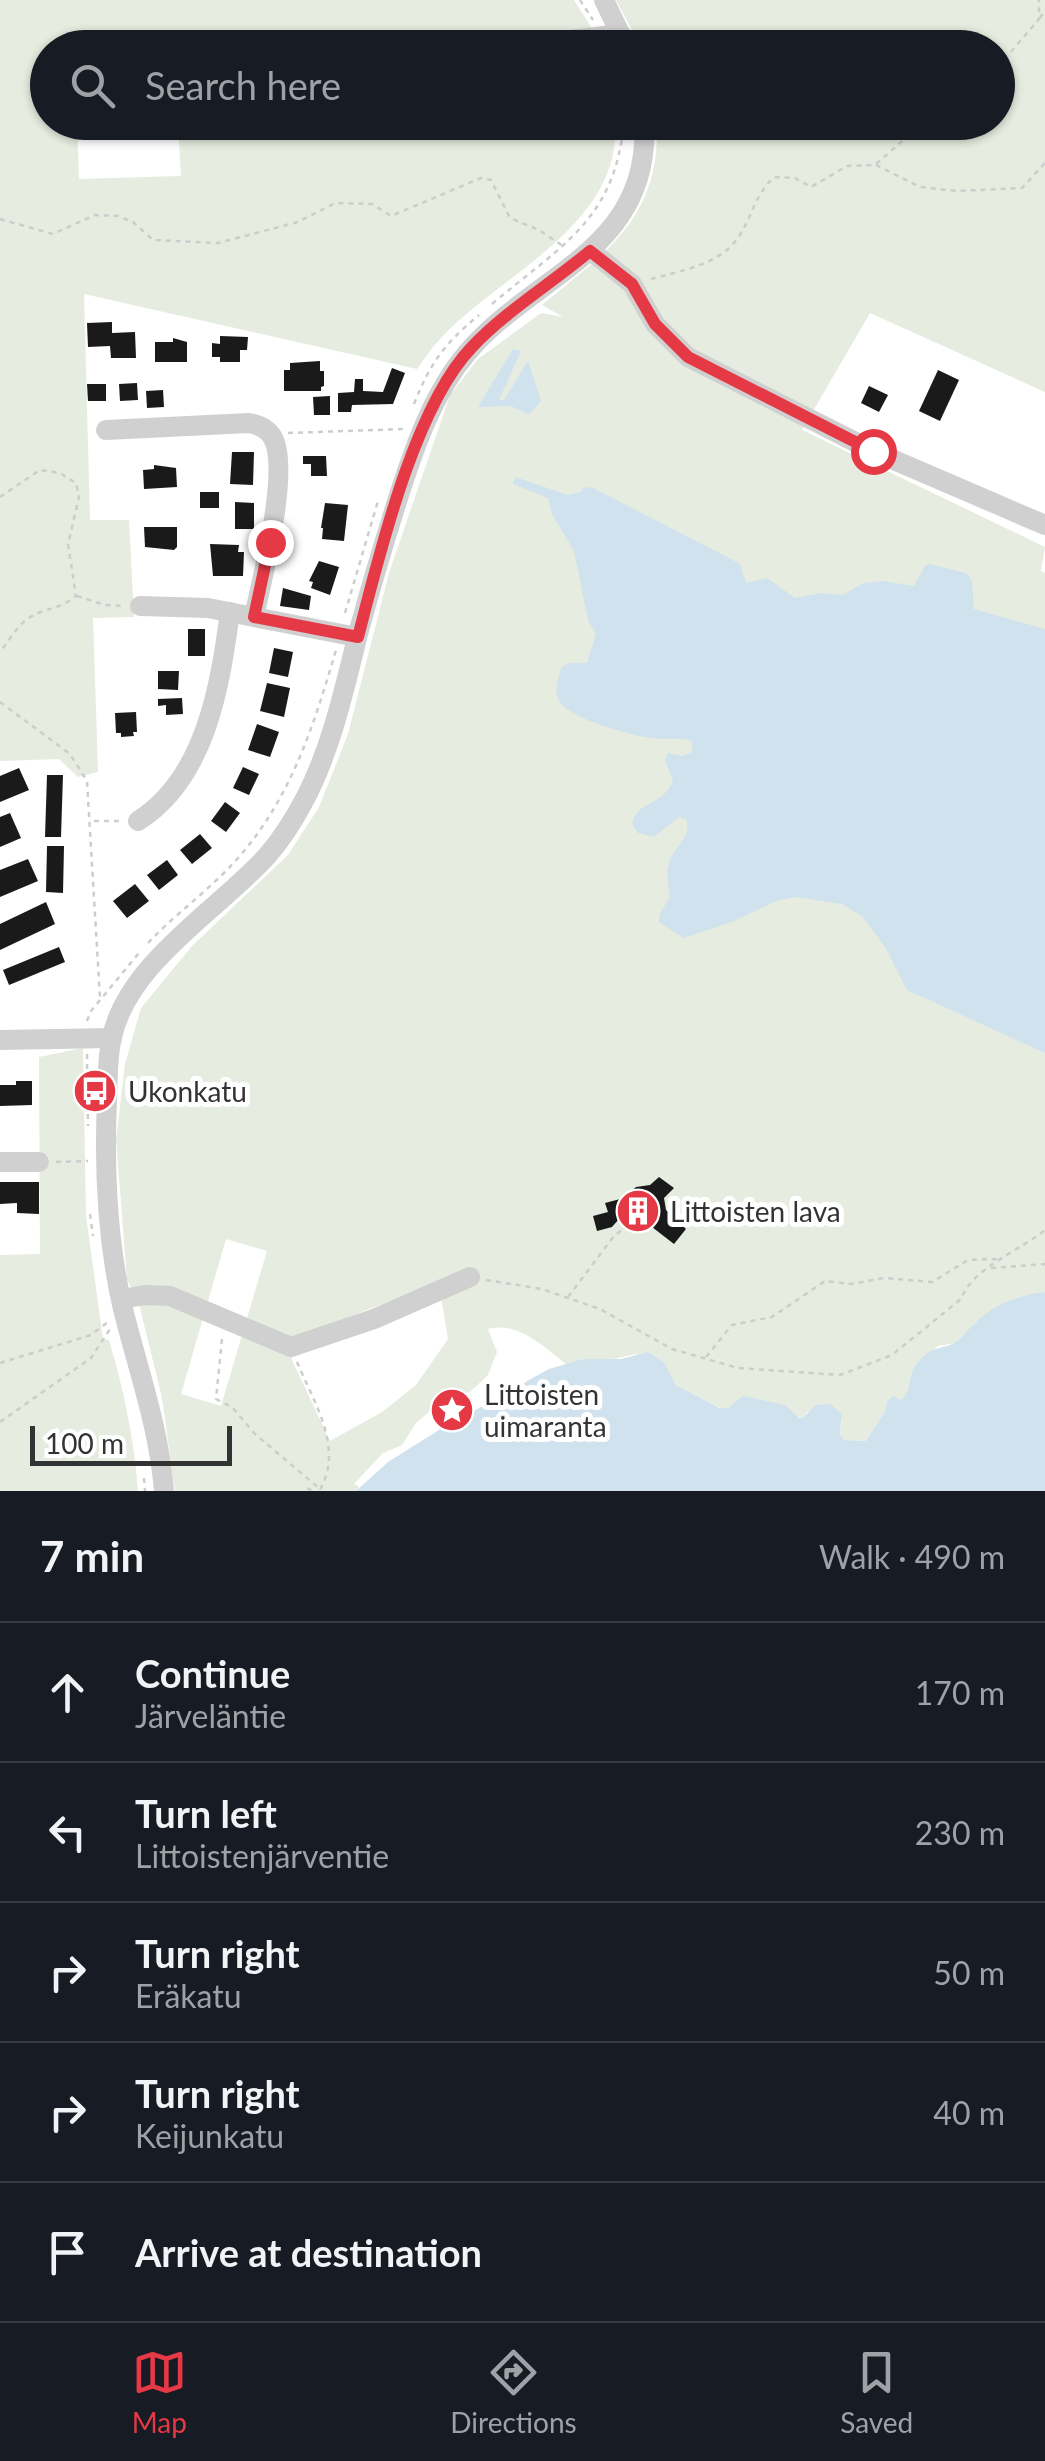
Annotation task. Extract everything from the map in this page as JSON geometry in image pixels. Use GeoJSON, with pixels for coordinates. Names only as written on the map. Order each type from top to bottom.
{"type":"FeatureCollection","features":[{"type":"Feature","properties":{"kind":"street"},"geometry":{"type":"LineString","coordinates":[[604,0],[619,30]]}},
{"type":"Feature","properties":{"kind":"street"},"geometry":{"type":"LineString","coordinates":[[164,1491],[155,1422],[114,1306],[106,1166],[112,1038],[127,1002],[148,972],[264,858],[290,825],[324,756],[349,635],[409,466],[441,389],[480,340],[590,251],[620,217],[636,185],[642,140]]}},
{"type":"Feature","properties":{"kind":"street"},"geometry":{"type":"LineString","coordinates":[[590,251],[632,284],[655,324],[688,357],[873,451],[1045,526]]}},
{"type":"Feature","properties":{"kind":"street"},"geometry":{"type":"LineString","coordinates":[[106,430],[249,423],[262,426],[271,435],[277,455],[274,511],[254,617]]}},
{"type":"Feature","properties":{"kind":"street"},"geometry":{"type":"LineString","coordinates":[[140,606],[188,606],[349,635]]}},
{"type":"Feature","properties":{"kind":"street"},"geometry":{"type":"LineString","coordinates":[[138,821],[172,792],[198,746],[217,694],[230,612]]}},
{"type":"Feature","properties":{"kind":"street"},"geometry":{"type":"LineString","coordinates":[[0,1040],[112,1038]]}},
{"type":"Feature","properties":{"kind":"street"},"geometry":{"type":"LineString","coordinates":[[0,1162],[39,1162]]}},
{"type":"Feature","properties":{"kind":"street"},"geometry":{"type":"LineString","coordinates":[[114,1306],[146,1294],[170,1296],[290,1347],[374,1319],[470,1277]]}},
{"type":"Feature","properties":{"kind":"path"},"geometry":{"type":"LineString","coordinates":[[1039,0],[1039,19]]}},
{"type":"Feature","properties":{"kind":"path"},"geometry":{"type":"LineString","coordinates":[[1015,47],[1045,10]]}},
{"type":"Feature","properties":{"kind":"path"},"geometry":{"type":"LineString","coordinates":[[875,165],[903,140]]}},
{"type":"Feature","properties":{"kind":"path"},"geometry":{"type":"LineString","coordinates":[[632,284],[707,262],[736,240],[758,193],[774,177],[795,178],[811,187],[847,166],[875,165],[920,187],[1022,188],[1045,162]]}},
{"type":"Feature","properties":{"kind":"path"},"geometry":{"type":"LineString","coordinates":[[0,219],[53,234],[95,216],[118,216],[134,222],[153,240],[218,243],[298,222],[334,203],[372,204],[390,216],[480,178],[491,180],[510,218],[565,247]]}},
{"type":"Feature","properties":{"kind":"path"},"geometry":{"type":"LineString","coordinates":[[271,435],[404,429]]}},
{"type":"Feature","properties":{"kind":"path"},"geometry":{"type":"LineString","coordinates":[[0,498],[40,470],[60,472],[76,482],[79,497],[68,544],[76,596]]}},
{"type":"Feature","properties":{"kind":"path"},"geometry":{"type":"LineString","coordinates":[[88,1126],[88,1017],[150,941],[237,860],[271,818],[349,635],[369,528]]}},
{"type":"Feature","properties":{"kind":"path"},"geometry":{"type":"LineString","coordinates":[[76,596],[105,605],[140,606]]}},
{"type":"Feature","properties":{"kind":"path"},"geometry":{"type":"LineString","coordinates":[[0,652],[24,621],[45,610],[63,607],[76,596]]}},
{"type":"Feature","properties":{"kind":"path"},"geometry":{"type":"LineString","coordinates":[[0,702],[70,754],[83,772],[91,821],[100,1000]]}},
{"type":"Feature","properties":{"kind":"path"},"geometry":{"type":"LineString","coordinates":[[91,821],[138,821]]}},
{"type":"Feature","properties":{"kind":"path"},"geometry":{"type":"LineString","coordinates":[[39,1162],[90,1162]]}},
{"type":"Feature","properties":{"kind":"path"},"geometry":{"type":"LineString","coordinates":[[90,1200],[92,1236]]}},
{"type":"Feature","properties":{"kind":"path"},"geometry":{"type":"LineString","coordinates":[[567,1298],[614,1236],[630,1224]]}},
{"type":"Feature","properties":{"kind":"path"},"geometry":{"type":"LineString","coordinates":[[470,1277],[542,1289],[600,1309],[672,1349],[738,1368],[840,1376],[892,1355],[961,1299],[964,1289],[1000,1259],[1045,1230]]}},
{"type":"Feature","properties":{"kind":"path"},"geometry":{"type":"LineString","coordinates":[[706,1358],[732,1325],[772,1317],[825,1281],[850,1284],[884,1278],[932,1282],[968,1260],[1000,1259]]}},
{"type":"Feature","properties":{"kind":"path"},"geometry":{"type":"LineString","coordinates":[[989,1268],[1045,1264]]}},
{"type":"Feature","properties":{"kind":"path"},"geometry":{"type":"LineString","coordinates":[[0,1363],[92,1335],[109,1321],[114,1306]]}},
{"type":"Feature","properties":{"kind":"path"},"geometry":{"type":"LineString","coordinates":[[224,1320],[216,1399],[232,1406],[255,1434],[318,1490]]}},
{"type":"Feature","properties":{"kind":"path"},"geometry":{"type":"LineString","coordinates":[[109,1321],[115,1344]]}},
{"type":"Feature","properties":{"kind":"path"},"geometry":{"type":"LineString","coordinates":[[0,1422],[90,1358],[111,1328]]}},
{"type":"Feature","properties":{"kind":"path"},"geometry":{"type":"LineString","coordinates":[[290,1347],[330,1442],[328,1476],[318,1490]]}},
{"type":"Feature","properties":{"kind":"path"},"geometry":{"type":"LineString","coordinates":[[144,1470],[144,1491]]}},
{"type":"Feature","properties":{"kind":"path"},"geometry":{"type":"LineString","coordinates":[[307,1488],[318,1490]]}},
{"type":"Feature","properties":{"kind":"shaded area"},"geometry":{"type":"Polygon","coordinates":[[[0,0],[574,0],[593,30],[30,30],[30,140],[78,140],[79,179],[181,176],[179,140],[614,140],[612,159],[599,191],[578,219],[465,315],[417,369],[84,294],[90,520],[129,520],[134,617],[93,618],[98,772],[78,777],[59,759],[0,761],[0,0]]]}},
{"type":"Feature","properties":{"kind":"shaded area"},"geometry":{"type":"Polygon","coordinates":[[[616,0],[1045,0],[1045,392],[870,313],[802,430],[1045,547],[1041,571],[1045,573],[1045,1292],[1018,1297],[976,1322],[956,1343],[938,1346],[915,1367],[909,1393],[900,1400],[887,1401],[866,1441],[844,1440],[840,1434],[842,1422],[808,1411],[804,1417],[795,1417],[790,1412],[721,1408],[676,1385],[664,1362],[636,1354],[604,1361],[583,1359],[567,1365],[530,1337],[499,1328],[488,1329],[497,1352],[488,1375],[470,1392],[446,1397],[416,1423],[402,1445],[383,1453],[354,1484],[359,1487],[356,1491],[175,1491],[162,1398],[140,1308],[127,1279],[116,1140],[125,1064],[141,1008],[192,946],[288,855],[319,807],[348,734],[389,573],[450,395],[478,359],[541,313],[563,317],[542,305],[588,267],[625,229],[650,184],[656,140],[1015,140],[1015,30],[632,30],[616,0]],[[226,1239],[181,1394],[221,1406],[267,1251],[226,1239]],[[428,1286],[293,1339],[292,1360],[330,1441],[382,1412],[416,1385],[448,1339],[440,1291],[428,1286]]]}},
{"type":"Feature","properties":{"kind":"shaded area"},"geometry":{"type":"Polygon","coordinates":[[[83,1048],[86,1216],[103,1339],[109,1340],[124,1396],[138,1491],[0,1491],[0,1255],[40,1254],[39,1057],[83,1048]]]}},
{"type":"Feature","properties":{"kind":"water"},"geometry":{"type":"Polygon","coordinates":[[[513,349],[521,351],[499,400],[504,400],[528,361],[541,401],[529,415],[511,406],[478,407],[513,349]]]}},
{"type":"Feature","properties":{"kind":"water"},"geometry":{"type":"Polygon","coordinates":[[[515,477],[568,495],[581,492],[583,487],[593,488],[740,564],[746,583],[767,578],[795,598],[822,593],[842,595],[864,583],[882,581],[914,586],[929,564],[966,573],[972,580],[974,609],[1045,629],[1045,1053],[907,990],[885,947],[863,917],[842,904],[795,897],[776,901],[684,938],[659,922],[670,897],[668,868],[687,832],[686,819],[679,817],[654,837],[638,833],[632,824],[639,811],[669,789],[673,781],[665,760],[668,753],[683,756],[692,752],[692,741],[616,730],[573,713],[558,699],[561,668],[568,663],[587,663],[596,634],[588,620],[574,551],[552,514],[548,498],[513,484],[515,477]]]}},
{"type":"Feature","properties":{"kind":"water"},"geometry":{"type":"Polygon","coordinates":[[[1045,1292],[1045,1491],[356,1491],[388,1462],[549,1369],[583,1359],[621,1359],[648,1352],[664,1362],[676,1385],[720,1408],[728,1408],[743,1396],[785,1405],[799,1418],[815,1405],[830,1404],[842,1414],[840,1434],[844,1440],[866,1441],[887,1401],[894,1396],[900,1400],[904,1397],[913,1370],[922,1358],[956,1342],[997,1307],[1015,1298],[1045,1292]]]}},
{"type":"Feature","properties":{"kind":"building"},"geometry":{"type":"Polygon","coordinates":[[[112,322],[112,333],[135,332],[136,358],[111,358],[110,346],[88,347],[87,323],[112,322]]]}},
{"type":"Feature","properties":{"kind":"building"},"geometry":{"type":"Polygon","coordinates":[[[220,336],[248,337],[247,350],[240,350],[240,362],[220,362],[220,357],[212,357],[212,343],[220,344],[220,336]]]}},
{"type":"Feature","properties":{"kind":"building"},"geometry":{"type":"Polygon","coordinates":[[[173,338],[187,342],[187,362],[155,362],[155,342],[173,342],[173,338]]]}},
{"type":"Feature","properties":{"kind":"building"},"geometry":{"type":"Polygon","coordinates":[[[320,361],[320,371],[324,371],[321,391],[284,391],[284,370],[290,370],[290,363],[320,361]]]}},
{"type":"Feature","properties":{"kind":"building"},"geometry":{"type":"Polygon","coordinates":[[[392,368],[405,373],[393,404],[352,405],[351,412],[338,412],[338,393],[354,392],[355,379],[363,379],[363,391],[383,392],[392,368]]]}},
{"type":"Feature","properties":{"kind":"building"},"geometry":{"type":"Polygon","coordinates":[[[938,370],[959,380],[940,421],[919,411],[938,370]]]}},
{"type":"Feature","properties":{"kind":"building"},"geometry":{"type":"Polygon","coordinates":[[[137,383],[138,400],[120,401],[119,384],[137,383]]]}},
{"type":"Feature","properties":{"kind":"building"},"geometry":{"type":"Polygon","coordinates":[[[87,384],[106,384],[106,401],[88,401],[87,384]]]}},
{"type":"Feature","properties":{"kind":"building"},"geometry":{"type":"Polygon","coordinates":[[[869,386],[888,395],[879,412],[861,403],[869,386]]]}},
{"type":"Feature","properties":{"kind":"building"},"geometry":{"type":"Polygon","coordinates":[[[163,390],[164,407],[147,408],[146,391],[163,390]]]}},
{"type":"Feature","properties":{"kind":"building"},"geometry":{"type":"Polygon","coordinates":[[[330,396],[330,415],[314,415],[313,397],[330,396]]]}},
{"type":"Feature","properties":{"kind":"building"},"geometry":{"type":"Polygon","coordinates":[[[232,452],[254,452],[253,485],[230,484],[232,452]]]}},
{"type":"Feature","properties":{"kind":"building"},"geometry":{"type":"Polygon","coordinates":[[[303,456],[326,456],[327,476],[311,476],[311,464],[303,464],[303,456]]]}},
{"type":"Feature","properties":{"kind":"building"},"geometry":{"type":"Polygon","coordinates":[[[154,465],[176,468],[177,487],[144,489],[143,470],[154,469],[154,465]]]}},
{"type":"Feature","properties":{"kind":"building"},"geometry":{"type":"Polygon","coordinates":[[[200,492],[219,492],[219,508],[200,508],[200,492]]]}},
{"type":"Feature","properties":{"kind":"building"},"geometry":{"type":"Polygon","coordinates":[[[235,502],[254,503],[254,529],[235,529],[235,502]]]}},
{"type":"Feature","properties":{"kind":"building"},"geometry":{"type":"Polygon","coordinates":[[[325,503],[348,505],[344,541],[322,539],[325,503]]]}},
{"type":"Feature","properties":{"kind":"building"},"geometry":{"type":"Polygon","coordinates":[[[144,527],[177,527],[177,547],[145,547],[144,527]]]}},
{"type":"Feature","properties":{"kind":"building"},"geometry":{"type":"Polygon","coordinates":[[[210,544],[239,545],[238,552],[244,552],[243,576],[213,576],[210,544]]]}},
{"type":"Feature","properties":{"kind":"building"},"geometry":{"type":"Polygon","coordinates":[[[319,561],[339,567],[330,595],[311,588],[313,582],[309,581],[319,561]]]}},
{"type":"Feature","properties":{"kind":"building"},"geometry":{"type":"Polygon","coordinates":[[[283,588],[311,596],[309,610],[280,606],[283,588]]]}},
{"type":"Feature","properties":{"kind":"building"},"geometry":{"type":"Polygon","coordinates":[[[188,629],[205,629],[205,656],[188,656],[188,629]]]}},
{"type":"Feature","properties":{"kind":"building"},"geometry":{"type":"Polygon","coordinates":[[[274,648],[293,652],[288,677],[269,673],[274,648]]]}},
{"type":"Feature","properties":{"kind":"building"},"geometry":{"type":"Polygon","coordinates":[[[158,671],[179,671],[178,690],[158,689],[158,671]]]}},
{"type":"Feature","properties":{"kind":"building"},"geometry":{"type":"Polygon","coordinates":[[[267,683],[290,688],[284,717],[260,711],[267,683]]]}},
{"type":"Feature","properties":{"kind":"building"},"geometry":{"type":"Polygon","coordinates":[[[182,698],[183,714],[166,715],[166,705],[158,706],[158,699],[182,698]]]}},
{"type":"Feature","properties":{"kind":"building"},"geometry":{"type":"Polygon","coordinates":[[[136,712],[137,732],[121,737],[121,733],[116,733],[115,713],[136,712]]]}},
{"type":"Feature","properties":{"kind":"building"},"geometry":{"type":"Polygon","coordinates":[[[257,724],[279,732],[270,757],[248,750],[257,724]]]}},
{"type":"Feature","properties":{"kind":"building"},"geometry":{"type":"Polygon","coordinates":[[[243,767],[259,774],[249,795],[233,788],[243,767]]]}},
{"type":"Feature","properties":{"kind":"building"},"geometry":{"type":"Polygon","coordinates":[[[19,768],[29,790],[0,802],[0,776],[19,768]]]}},
{"type":"Feature","properties":{"kind":"building"},"geometry":{"type":"Polygon","coordinates":[[[47,775],[63,775],[61,837],[45,837],[47,775]]]}},
{"type":"Feature","properties":{"kind":"building"},"geometry":{"type":"Polygon","coordinates":[[[225,802],[240,813],[226,832],[211,821],[225,802]]]}},
{"type":"Feature","properties":{"kind":"building"},"geometry":{"type":"Polygon","coordinates":[[[10,813],[21,838],[0,847],[0,817],[10,813]]]}},
{"type":"Feature","properties":{"kind":"building"},"geometry":{"type":"Polygon","coordinates":[[[200,834],[212,848],[192,864],[180,850],[200,834]]]}},
{"type":"Feature","properties":{"kind":"building"},"geometry":{"type":"Polygon","coordinates":[[[47,846],[64,846],[63,893],[46,892],[47,846]]]}},
{"type":"Feature","properties":{"kind":"building"},"geometry":{"type":"Polygon","coordinates":[[[28,859],[38,881],[0,897],[0,870],[28,859]]]}},
{"type":"Feature","properties":{"kind":"building"},"geometry":{"type":"Polygon","coordinates":[[[167,860],[178,875],[159,890],[147,875],[167,860]]]}},
{"type":"Feature","properties":{"kind":"building"},"geometry":{"type":"Polygon","coordinates":[[[135,884],[149,901],[127,918],[113,901],[135,884]]]}},
{"type":"Feature","properties":{"kind":"building"},"geometry":{"type":"Polygon","coordinates":[[[46,902],[55,924],[0,950],[0,924],[46,902]]]}},
{"type":"Feature","properties":{"kind":"building"},"geometry":{"type":"Polygon","coordinates":[[[59,947],[65,962],[9,985],[3,970],[59,947]]]}},
{"type":"Feature","properties":{"kind":"building"},"geometry":{"type":"Polygon","coordinates":[[[16,1081],[32,1081],[32,1105],[0,1106],[0,1085],[16,1085],[16,1081]]]}},
{"type":"Feature","properties":{"kind":"building","name":"Littoisten lava"},"geometry":{"type":"Polygon","coordinates":[[[659,1177],[674,1188],[664,1198],[666,1210],[686,1229],[674,1244],[652,1227],[637,1227],[619,1219],[612,1227],[597,1231],[593,1216],[608,1212],[605,1203],[624,1198],[636,1187],[650,1185],[659,1177]]]}},
{"type":"Feature","properties":{"kind":"building"},"geometry":{"type":"Polygon","coordinates":[[[0,1182],[39,1182],[39,1214],[17,1213],[17,1203],[0,1204],[0,1182]]]}},
{"type":"Feature","properties":{"kind":"place","name":"Ukonkatu"},"geometry":{"type":"Point","coordinates":[95,1091]}},
{"type":"Feature","properties":{"kind":"place","name":"Littoisten lava"},"geometry":{"type":"Point","coordinates":[638,1211]}},
{"type":"Feature","properties":{"kind":"place","name":"Littoisten uimaranta"},"geometry":{"type":"Point","coordinates":[452,1410]}},
{"type":"Feature","properties":{"kind":"route"},"geometry":{"type":"LineString","coordinates":[[270,542],[254,617],[358,637],[374,572],[409,466],[441,389],[470,349],[489,331],[590,251],[632,284],[655,324],[688,357],[873,451]]}}]}
